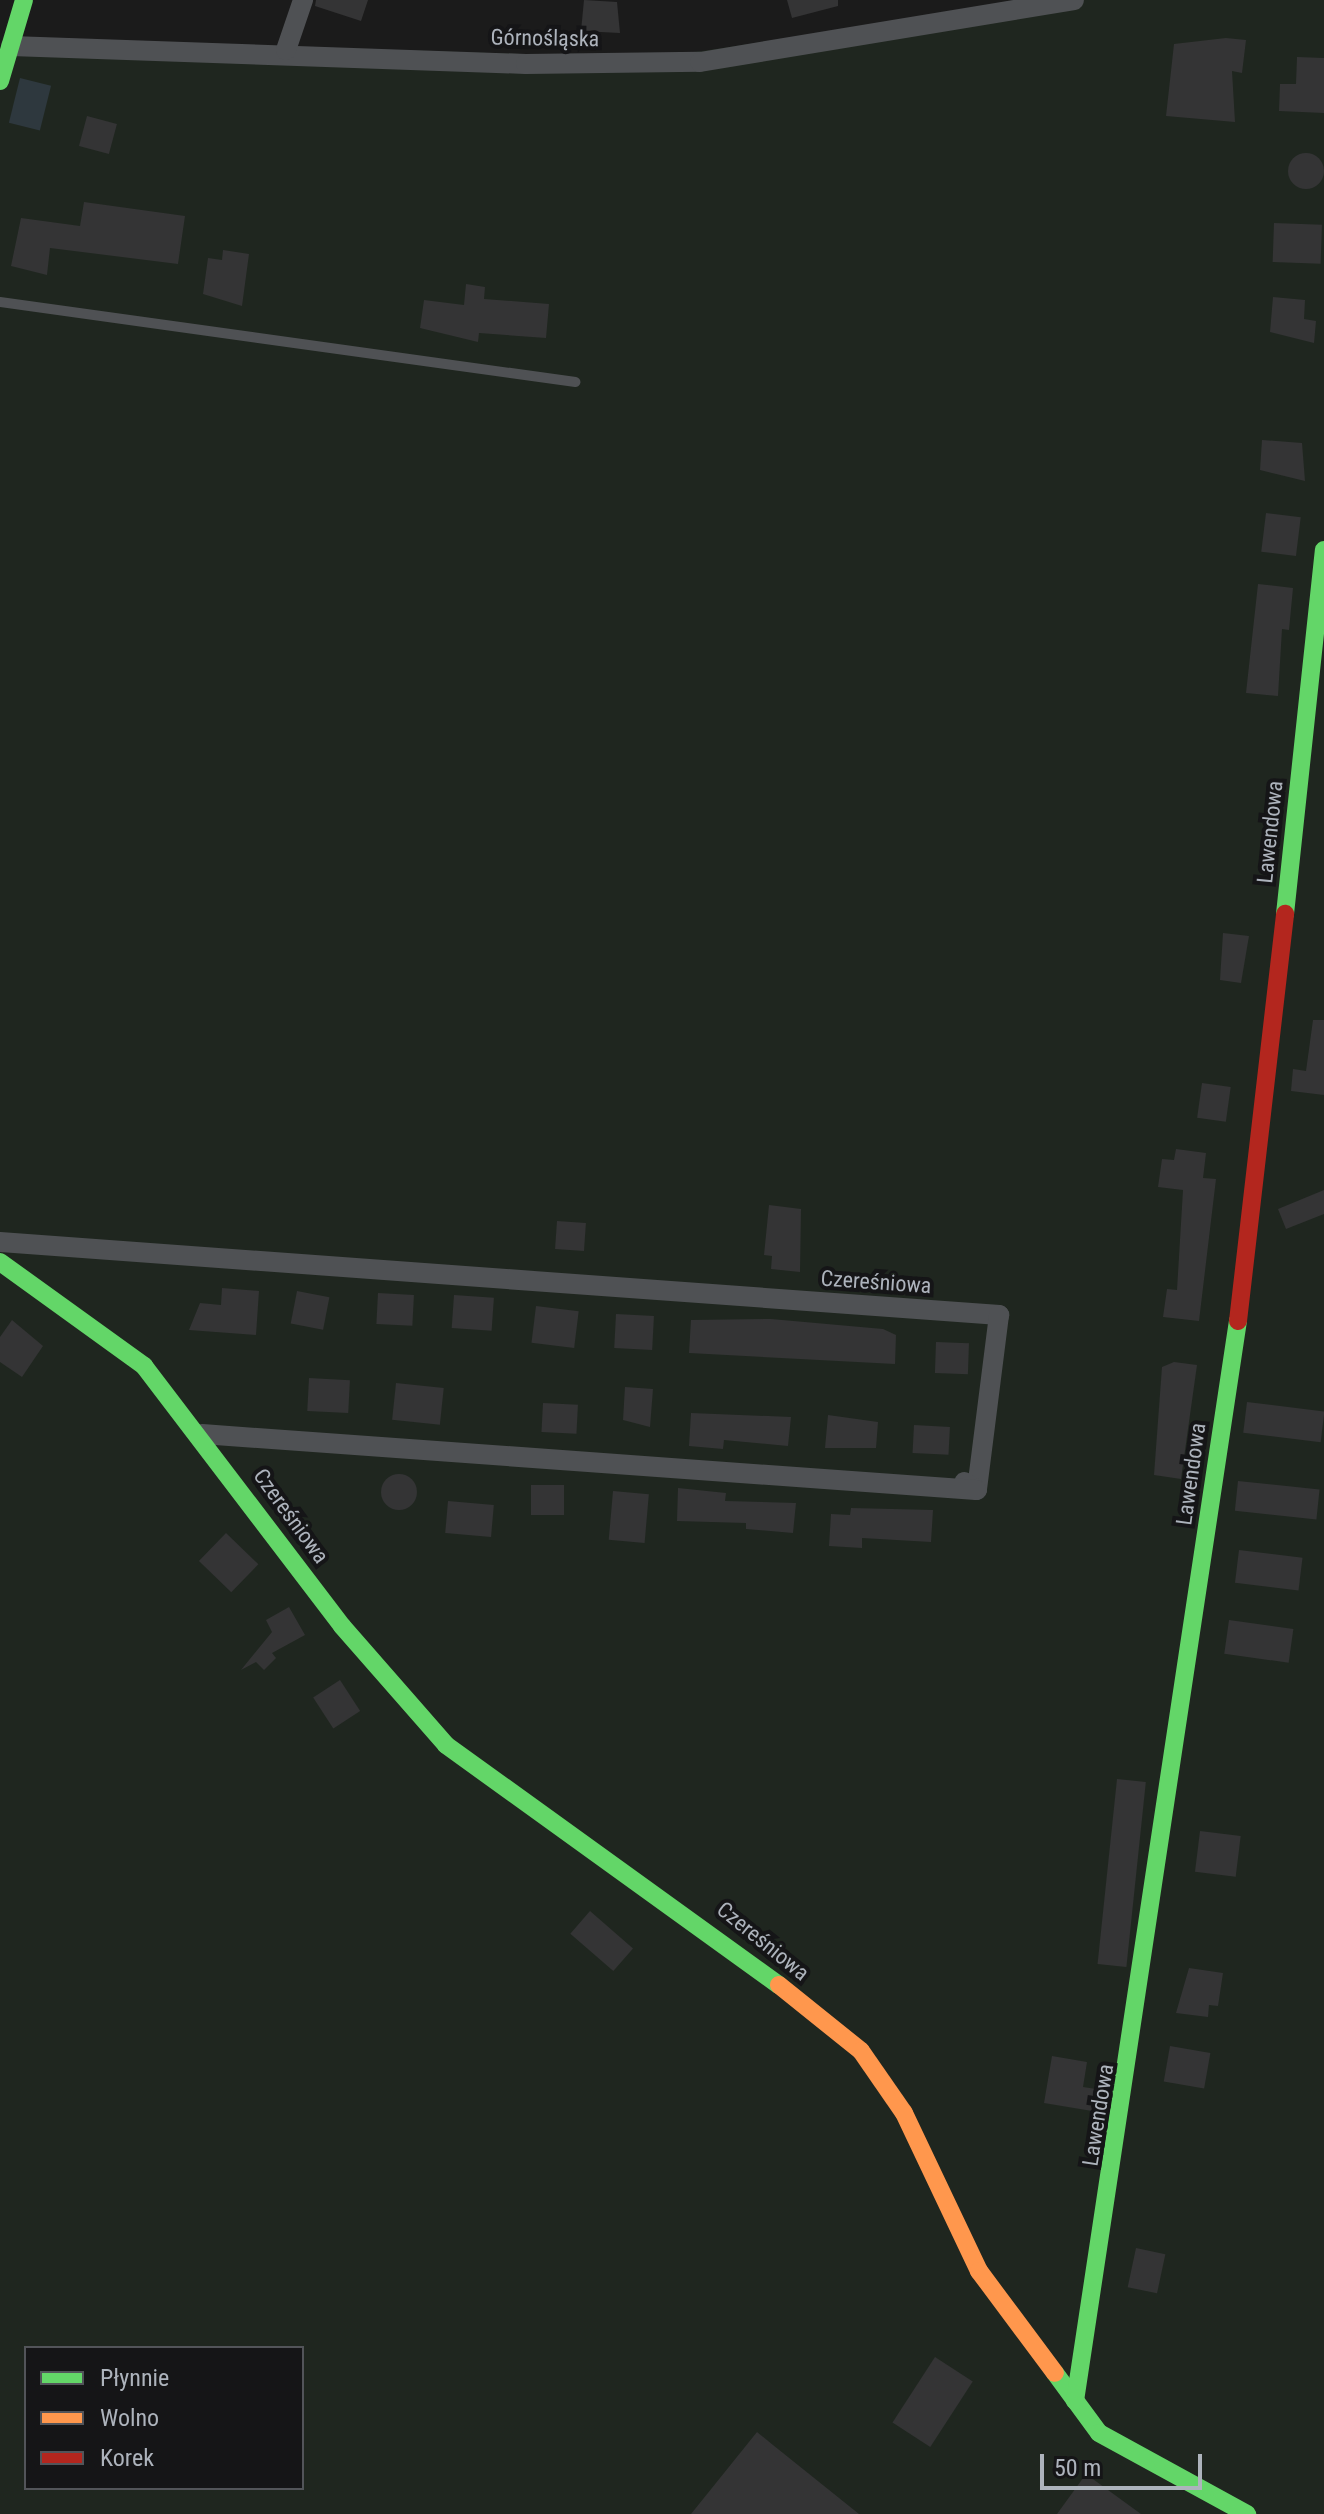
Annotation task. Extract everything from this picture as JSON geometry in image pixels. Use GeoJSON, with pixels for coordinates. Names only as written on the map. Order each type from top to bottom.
{"type":"FeatureCollection","features":[{"type":"Feature","properties":{"kind":"street"},"geometry":{"type":"LineString","coordinates":[[0,81],[24,0]]}},
{"type":"Feature","properties":{"kind":"street"},"geometry":{"type":"LineString","coordinates":[[286,50],[303,0]]}},
{"type":"Feature","properties":{"kind":"street","name":"Górnośląska"},"geometry":{"type":"LineString","coordinates":[[11,46],[286,50],[526,64],[700,62],[1074,0]]}},
{"type":"Feature","properties":{"kind":"street","name":"Lawendowa"},"geometry":{"type":"LineString","coordinates":[[1075,2401],[1118,2149],[1254,1207],[1324,550]]}},
{"type":"Feature","properties":{"kind":"street","name":"Czereśniowa"},"geometry":{"type":"LineString","coordinates":[[0,1242],[999,1315],[970,1486],[202,1434]]}},
{"type":"Feature","properties":{"kind":"street","name":"Czereśniowa"},"geometry":{"type":"LineString","coordinates":[[0,1262],[144,1366],[202,1434],[342,1626],[446,1745],[703,1923],[861,2051],[904,2113],[979,2271],[1099,2433],[1247,2514]]}},
{"type":"Feature","properties":{"kind":"lane"},"geometry":{"type":"LineString","coordinates":[[0,302],[575,382]]}},
{"type":"Feature","properties":{"kind":"shaded area"},"geometry":{"type":"Polygon","coordinates":[[[1048,0],[1324,0],[1324,2514],[0,2514],[0,55],[301,47],[654,58],[1048,0]]]}},
{"type":"Feature","properties":{"kind":"shaded area"},"geometry":{"type":"Polygon","coordinates":[[[20,78],[51,86],[40,130],[9,123],[20,78]]]}},
{"type":"Feature","properties":{"kind":"building"},"geometry":{"type":"Polygon","coordinates":[[[316,0],[368,0],[361,21],[315,6],[316,0]]]}},
{"type":"Feature","properties":{"kind":"building"},"geometry":{"type":"Polygon","coordinates":[[[584,0],[617,2],[620,33],[581,31],[584,0]]]}},
{"type":"Feature","properties":{"kind":"building"},"geometry":{"type":"Polygon","coordinates":[[[787,0],[838,0],[838,6],[792,18],[787,0]]]}},
{"type":"Feature","properties":{"kind":"building"},"geometry":{"type":"Polygon","coordinates":[[[1226,38],[1246,40],[1242,73],[1232,71],[1235,122],[1166,116],[1174,44],[1226,38]]]}},
{"type":"Feature","properties":{"kind":"building"},"geometry":{"type":"Polygon","coordinates":[[[1297,57],[1324,58],[1324,113],[1279,111],[1280,84],[1296,84],[1297,57]]]}},
{"type":"Feature","properties":{"kind":"building"},"geometry":{"type":"Polygon","coordinates":[[[87,116],[117,124],[109,154],[79,146],[87,116]]]}},
{"type":"Feature","properties":{"kind":"building"},"geometry":{"type":"Polygon","coordinates":[[[1306,153],[1319,158],[1324,171],[1319,184],[1306,189],[1293,184],[1288,171],[1293,158],[1306,153]]]}},
{"type":"Feature","properties":{"kind":"building"},"geometry":{"type":"Polygon","coordinates":[[[84,202],[185,216],[178,264],[50,248],[47,275],[11,266],[21,218],[80,226],[84,202]]]}},
{"type":"Feature","properties":{"kind":"building"},"geometry":{"type":"Polygon","coordinates":[[[1274,223],[1322,225],[1321,264],[1273,262],[1274,223]]]}},
{"type":"Feature","properties":{"kind":"building"},"geometry":{"type":"Polygon","coordinates":[[[223,250],[249,254],[242,306],[203,294],[208,258],[222,260],[223,250]]]}},
{"type":"Feature","properties":{"kind":"building"},"geometry":{"type":"Polygon","coordinates":[[[466,284],[485,287],[484,299],[549,304],[546,338],[479,333],[478,342],[420,328],[424,300],[464,305],[466,284]]]}},
{"type":"Feature","properties":{"kind":"building"},"geometry":{"type":"Polygon","coordinates":[[[1273,297],[1305,300],[1304,319],[1316,321],[1314,343],[1270,332],[1273,297]]]}},
{"type":"Feature","properties":{"kind":"building"},"geometry":{"type":"Polygon","coordinates":[[[1262,440],[1302,443],[1305,481],[1260,470],[1262,440]]]}},
{"type":"Feature","properties":{"kind":"building"},"geometry":{"type":"Polygon","coordinates":[[[1266,513],[1301,517],[1296,556],[1261,552],[1266,513]]]}},
{"type":"Feature","properties":{"kind":"building"},"geometry":{"type":"Polygon","coordinates":[[[1258,584],[1293,588],[1289,630],[1282,629],[1278,696],[1246,693],[1258,584]]]}},
{"type":"Feature","properties":{"kind":"building"},"geometry":{"type":"Polygon","coordinates":[[[1223,933],[1249,936],[1241,983],[1220,980],[1223,933]]]}},
{"type":"Feature","properties":{"kind":"building"},"geometry":{"type":"Polygon","coordinates":[[[1313,1020],[1324,1020],[1324,1095],[1291,1091],[1293,1069],[1306,1071],[1313,1020]]]}},
{"type":"Feature","properties":{"kind":"building"},"geometry":{"type":"Polygon","coordinates":[[[1202,1083],[1231,1087],[1226,1122],[1197,1118],[1202,1083]]]}},
{"type":"Feature","properties":{"kind":"building"},"geometry":{"type":"Polygon","coordinates":[[[1176,1149],[1206,1153],[1203,1178],[1216,1179],[1199,1321],[1163,1317],[1167,1289],[1177,1290],[1183,1190],[1158,1187],[1162,1159],[1174,1160],[1176,1149]]]}},
{"type":"Feature","properties":{"kind":"building"},"geometry":{"type":"Polygon","coordinates":[[[1324,1190],[1324,1214],[1286,1229],[1278,1209],[1324,1190]]]}},
{"type":"Feature","properties":{"kind":"building"},"geometry":{"type":"Polygon","coordinates":[[[769,1205],[801,1209],[800,1272],[771,1269],[772,1256],[764,1255],[769,1205]]]}},
{"type":"Feature","properties":{"kind":"building"},"geometry":{"type":"Polygon","coordinates":[[[557,1221],[586,1223],[584,1251],[555,1249],[557,1221]]]}},
{"type":"Feature","properties":{"kind":"building"},"geometry":{"type":"Polygon","coordinates":[[[222,1288],[259,1291],[256,1335],[189,1330],[200,1303],[221,1305],[222,1288]]]}},
{"type":"Feature","properties":{"kind":"building"},"geometry":{"type":"Polygon","coordinates":[[[297,1291],[329,1297],[323,1330],[291,1323],[297,1291]]]}},
{"type":"Feature","properties":{"kind":"building"},"geometry":{"type":"Polygon","coordinates":[[[378,1293],[414,1295],[412,1326],[376,1324],[378,1293]]]}},
{"type":"Feature","properties":{"kind":"building"},"geometry":{"type":"Polygon","coordinates":[[[454,1295],[494,1298],[492,1331],[452,1328],[454,1295]]]}},
{"type":"Feature","properties":{"kind":"building"},"geometry":{"type":"Polygon","coordinates":[[[536,1306],[579,1311],[574,1348],[531,1343],[536,1306]]]}},
{"type":"Feature","properties":{"kind":"building"},"geometry":{"type":"Polygon","coordinates":[[[616,1314],[654,1316],[652,1350],[614,1348],[616,1314]]]}},
{"type":"Feature","properties":{"kind":"building"},"geometry":{"type":"Polygon","coordinates":[[[771,1319],[883,1329],[896,1335],[895,1364],[689,1353],[691,1320],[771,1319]]]}},
{"type":"Feature","properties":{"kind":"building"},"geometry":{"type":"Polygon","coordinates":[[[12,1320],[43,1346],[22,1377],[0,1362],[0,1337],[12,1320]]]}},
{"type":"Feature","properties":{"kind":"building"},"geometry":{"type":"Polygon","coordinates":[[[936,1342],[969,1343],[968,1374],[935,1373],[936,1342]]]}},
{"type":"Feature","properties":{"kind":"building"},"geometry":{"type":"Polygon","coordinates":[[[1174,1362],[1197,1365],[1181,1479],[1154,1475],[1162,1367],[1174,1362]]]}},
{"type":"Feature","properties":{"kind":"building"},"geometry":{"type":"Polygon","coordinates":[[[309,1378],[350,1380],[348,1413],[307,1411],[309,1378]]]}},
{"type":"Feature","properties":{"kind":"building"},"geometry":{"type":"Polygon","coordinates":[[[396,1383],[444,1388],[440,1425],[392,1420],[396,1383]]]}},
{"type":"Feature","properties":{"kind":"building"},"geometry":{"type":"Polygon","coordinates":[[[625,1387],[653,1389],[650,1427],[623,1420],[625,1387]]]}},
{"type":"Feature","properties":{"kind":"building"},"geometry":{"type":"Polygon","coordinates":[[[1247,1402],[1324,1411],[1321,1442],[1243,1433],[1247,1402]]]}},
{"type":"Feature","properties":{"kind":"building"},"geometry":{"type":"Polygon","coordinates":[[[543,1403],[578,1405],[576,1434],[541,1432],[543,1403]]]}},
{"type":"Feature","properties":{"kind":"building"},"geometry":{"type":"Polygon","coordinates":[[[691,1413],[791,1417],[788,1446],[724,1440],[723,1449],[689,1446],[691,1413]]]}},
{"type":"Feature","properties":{"kind":"building"},"geometry":{"type":"Polygon","coordinates":[[[828,1415],[878,1422],[876,1448],[825,1448],[828,1415]]]}},
{"type":"Feature","properties":{"kind":"building"},"geometry":{"type":"Polygon","coordinates":[[[914,1425],[950,1427],[948,1455],[913,1453],[914,1425]]]}},
{"type":"Feature","properties":{"kind":"building"},"geometry":{"type":"Polygon","coordinates":[[[399,1474],[411,1480],[417,1492],[411,1504],[399,1510],[387,1504],[381,1492],[387,1480],[399,1474]]]}},
{"type":"Feature","properties":{"kind":"building"},"geometry":{"type":"Polygon","coordinates":[[[1238,1481],[1320,1490],[1316,1519],[1235,1511],[1238,1481]]]}},
{"type":"Feature","properties":{"kind":"building"},"geometry":{"type":"Polygon","coordinates":[[[531,1485],[564,1485],[564,1515],[531,1515],[531,1485]]]}},
{"type":"Feature","properties":{"kind":"building"},"geometry":{"type":"Polygon","coordinates":[[[678,1488],[726,1493],[725,1501],[796,1503],[793,1533],[746,1529],[746,1523],[677,1521],[678,1488]]]}},
{"type":"Feature","properties":{"kind":"building"},"geometry":{"type":"Polygon","coordinates":[[[613,1491],[649,1494],[645,1543],[609,1540],[613,1491]]]}},
{"type":"Feature","properties":{"kind":"building"},"geometry":{"type":"Polygon","coordinates":[[[448,1501],[494,1505],[491,1537],[445,1533],[448,1501]]]}},
{"type":"Feature","properties":{"kind":"building"},"geometry":{"type":"Polygon","coordinates":[[[851,1508],[933,1510],[931,1542],[862,1538],[862,1548],[829,1546],[831,1514],[850,1515],[851,1508]]]}},
{"type":"Feature","properties":{"kind":"building"},"geometry":{"type":"Polygon","coordinates":[[[226,1533],[258,1564],[231,1592],[199,1561],[226,1533]]]}},
{"type":"Feature","properties":{"kind":"building"},"geometry":{"type":"Polygon","coordinates":[[[1239,1550],[1303,1558],[1299,1591],[1235,1583],[1239,1550]]]}},
{"type":"Feature","properties":{"kind":"building"},"geometry":{"type":"Polygon","coordinates":[[[289,1607],[305,1635],[272,1653],[276,1658],[264,1670],[256,1662],[241,1670],[272,1632],[266,1620],[289,1607]]]}},
{"type":"Feature","properties":{"kind":"building"},"geometry":{"type":"Polygon","coordinates":[[[1229,1620],[1293,1629],[1289,1663],[1224,1654],[1229,1620]]]}},
{"type":"Feature","properties":{"kind":"building"},"geometry":{"type":"Polygon","coordinates":[[[340,1680],[360,1711],[333,1728],[313,1697],[340,1680]]]}},
{"type":"Feature","properties":{"kind":"building"},"geometry":{"type":"Polygon","coordinates":[[[1117,1779],[1146,1782],[1126,1967],[1098,1964],[1117,1779]]]}},
{"type":"Feature","properties":{"kind":"building"},"geometry":{"type":"Polygon","coordinates":[[[1200,1831],[1241,1836],[1236,1877],[1195,1872],[1200,1831]]]}},
{"type":"Feature","properties":{"kind":"building"},"geometry":{"type":"Polygon","coordinates":[[[590,1911],[633,1948],[613,1971],[570,1934],[590,1911]]]}},
{"type":"Feature","properties":{"kind":"building"},"geometry":{"type":"Polygon","coordinates":[[[1189,1968],[1223,1973],[1218,2006],[1209,2005],[1208,2017],[1176,2013],[1189,1968]]]}},
{"type":"Feature","properties":{"kind":"building"},"geometry":{"type":"Polygon","coordinates":[[[1170,2046],[1210,2053],[1204,2089],[1164,2081],[1170,2046]]]}},
{"type":"Feature","properties":{"kind":"building"},"geometry":{"type":"Polygon","coordinates":[[[1052,2056],[1087,2062],[1083,2087],[1096,2089],[1092,2111],[1044,2103],[1052,2056]]]}},
{"type":"Feature","properties":{"kind":"building"},"geometry":{"type":"Polygon","coordinates":[[[1136,2248],[1165,2254],[1157,2293],[1128,2287],[1136,2248]]]}},
{"type":"Feature","properties":{"kind":"building"},"geometry":{"type":"Polygon","coordinates":[[[935,2357],[973,2382],[930,2447],[893,2422],[935,2357]]]}},
{"type":"Feature","properties":{"kind":"building"},"geometry":{"type":"Polygon","coordinates":[[[757,2432],[773,2445],[859,2514],[691,2514],[757,2432]]]}},
{"type":"Feature","properties":{"kind":"building"},"geometry":{"type":"Polygon","coordinates":[[[1086,2474],[1141,2514],[1057,2514],[1086,2474]]]}},
{"type":"Feature","properties":{"kind":"traffic: fast"},"geometry":{"type":"LineString","coordinates":[[0,81],[24,0]]}},
{"type":"Feature","properties":{"kind":"traffic: fast"},"geometry":{"type":"LineString","coordinates":[[1285,914],[1324,550]]}},
{"type":"Feature","properties":{"kind":"traffic: fast"},"geometry":{"type":"LineString","coordinates":[[0,1262],[144,1366],[342,1626],[446,1745],[779,1985]]}},
{"type":"Feature","properties":{"kind":"traffic: fast"},"geometry":{"type":"LineString","coordinates":[[1075,2401],[1238,1321]]}},
{"type":"Feature","properties":{"kind":"traffic: fast"},"geometry":{"type":"LineString","coordinates":[[1055,2373],[1099,2433],[1247,2514]]}},
{"type":"Feature","properties":{"kind":"traffic: slow"},"geometry":{"type":"LineString","coordinates":[[779,1985],[861,2051],[904,2113],[979,2271],[1055,2373]]}},
{"type":"Feature","properties":{"kind":"traffic: jam"},"geometry":{"type":"LineString","coordinates":[[1238,1321],[1285,914]]}}]}
